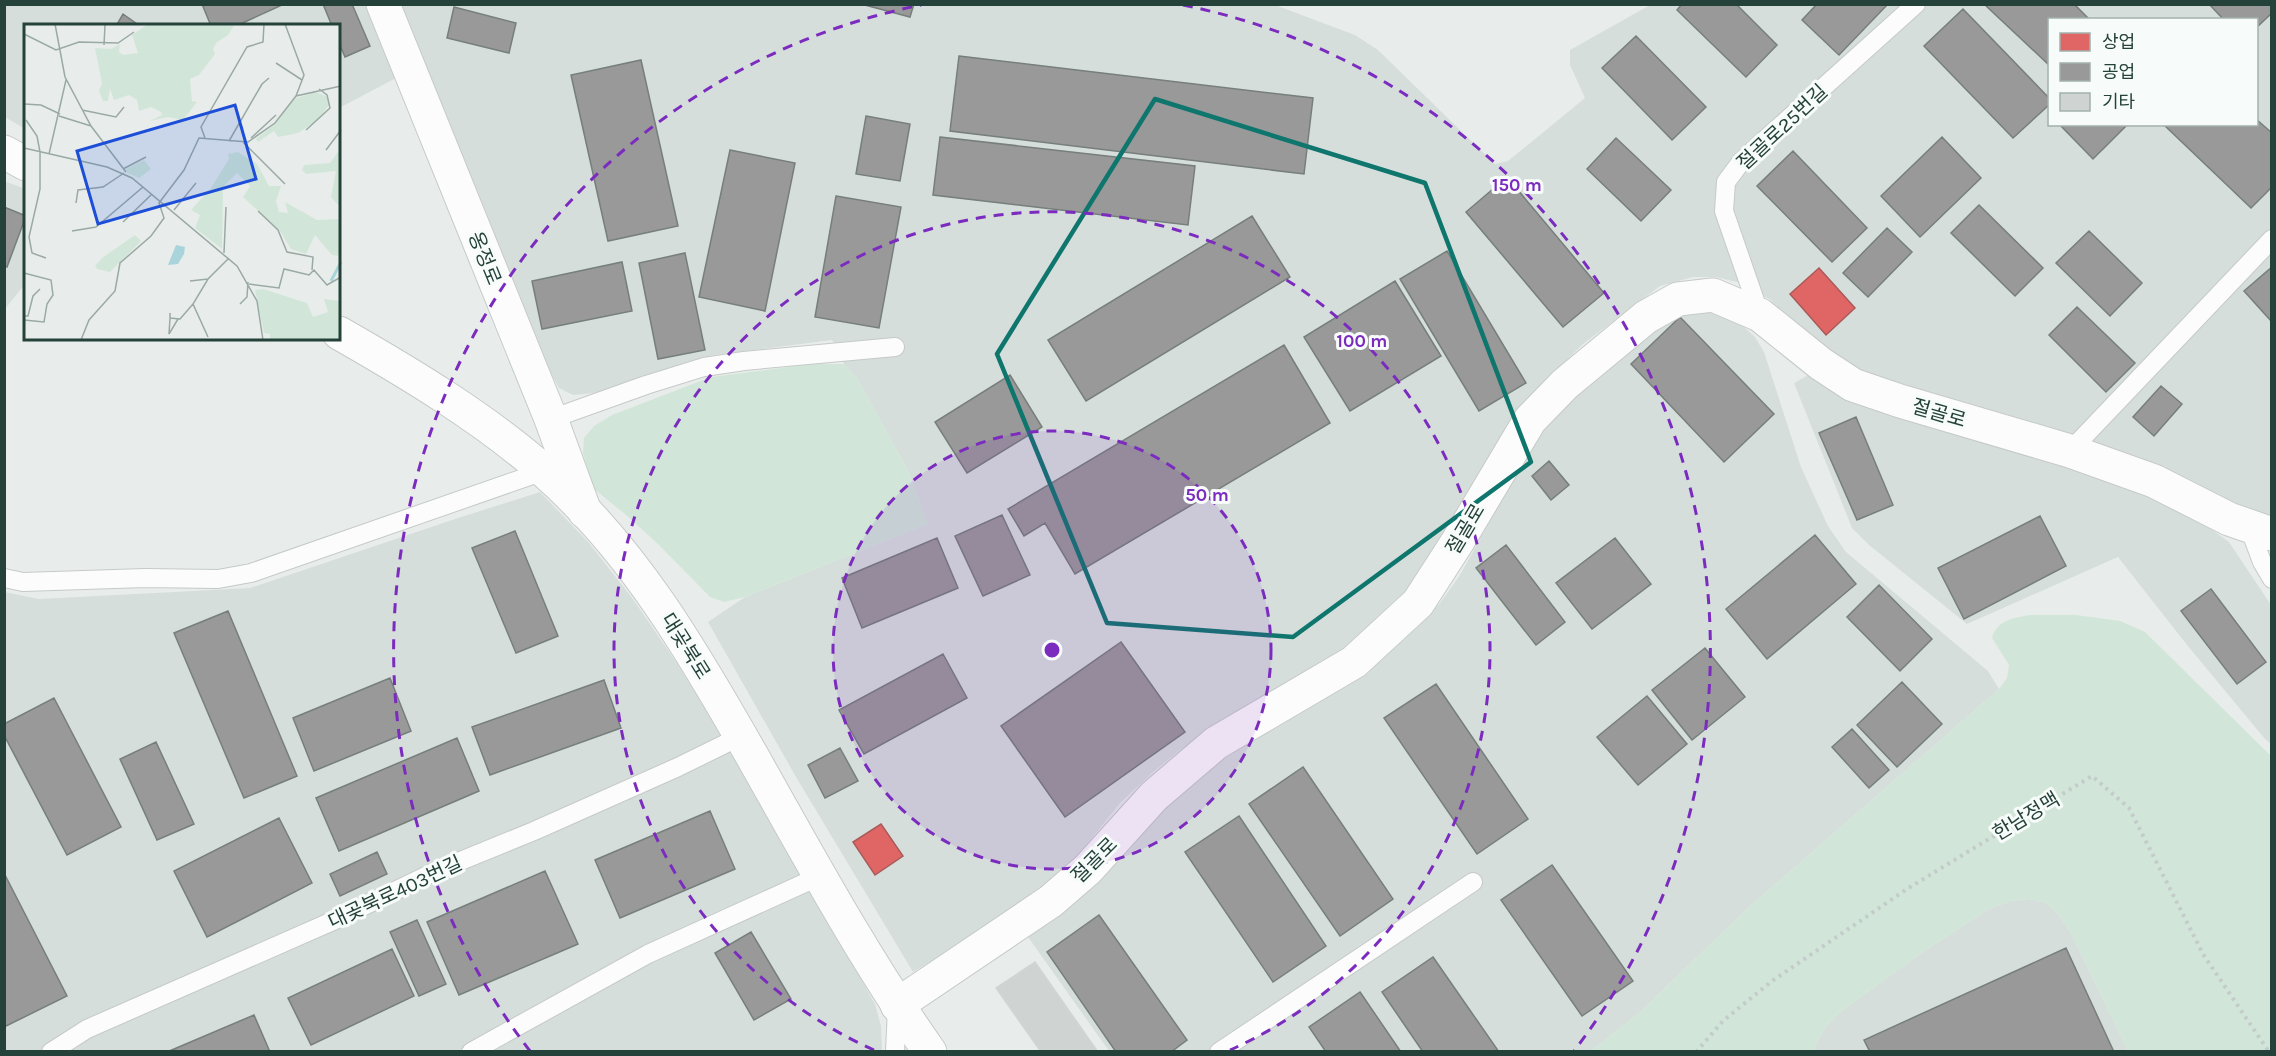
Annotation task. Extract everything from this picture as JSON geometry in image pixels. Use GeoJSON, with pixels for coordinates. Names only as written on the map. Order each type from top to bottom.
{"type":"FeatureCollection","features":[{"type":"Feature","properties":{"kind":"street","name":"옹정로"},"geometry":{"type":"LineString","coordinates":[[383,4],[551,419],[585,512]]}},
{"type":"Feature","properties":{"kind":"street"},"geometry":{"type":"LineString","coordinates":[[4,152],[24,163]]}},
{"type":"Feature","properties":{"kind":"street","name":"절골로"},"geometry":{"type":"LineString","coordinates":[[897,1005],[1051,901],[1088,869],[1154,796],[1216,743],[1354,662],[1362,655],[1418,603],[1530,420],[1565,384],[1646,317],[1678,299],[1713,295],[1760,315],[1821,364],[1852,385],[2070,451],[2154,481],[2229,519],[2260,530]]}},
{"type":"Feature","properties":{"kind":"street","name":"대곶북로"},"geometry":{"type":"LineString","coordinates":[[340,334],[470,414],[544,471],[585,512],[640,574],[695,656],[820,876],[897,1005],[930,1052]]}},
{"type":"Feature","properties":{"kind":"lane","name":"절골로25번길"},"geometry":{"type":"LineString","coordinates":[[1760,315],[1724,211],[1726,182],[1741,162],[1758,146],[1916,4]]}},
{"type":"Feature","properties":{"kind":"lane"},"geometry":{"type":"LineString","coordinates":[[2070,451],[2271,239]]}},
{"type":"Feature","properties":{"kind":"lane"},"geometry":{"type":"LineString","coordinates":[[551,419],[704,367],[744,361],[895,347]]}},
{"type":"Feature","properties":{"kind":"lane"},"geometry":{"type":"LineString","coordinates":[[4,578],[23,582],[145,578],[218,579],[250,573],[544,471]]}},
{"type":"Feature","properties":{"kind":"lane","name":"절골로"},"geometry":{"type":"LineString","coordinates":[[2260,530],[2262,562],[2271,579]]}},
{"type":"Feature","properties":{"kind":"lane","name":"대곶북로403번길"},"geometry":{"type":"LineString","coordinates":[[51,1052],[87,1029],[325,925],[436,871],[657,777],[741,736]]}},
{"type":"Feature","properties":{"kind":"lane"},"geometry":{"type":"LineString","coordinates":[[471,1052],[648,954],[820,876]]}},
{"type":"Feature","properties":{"kind":"lane"},"geometry":{"type":"LineString","coordinates":[[1219,1052],[1473,882]]}},
{"type":"Feature","properties":{"kind":"lane"},"geometry":{"type":"LineString","coordinates":[[895,1052],[897,1005]]}},
{"type":"Feature","properties":{"kind":"path","name":"한남정맥"},"geometry":{"type":"LineString","coordinates":[[1696,1052],[1723,1021],[1772,981],[1907,889],[2092,776],[2128,808],[2203,954],[2269,1052]]}},
{"type":"Feature","properties":{"kind":"highlighted area"},"geometry":{"type":"Polygon","coordinates":[[[1155,99],[1425,183],[1531,462],[1293,637],[1107,623],[997,354],[1155,99]]]}},
{"type":"Feature","properties":{"kind":"shaded area"},"geometry":{"type":"Polygon","coordinates":[[[4,5],[368,5],[400,76],[340,107],[340,24],[24,24],[24,128],[5,117],[4,5]]]}},
{"type":"Feature","properties":{"kind":"shaded area"},"geometry":{"type":"Polygon","coordinates":[[[400,5],[1275,5],[1355,35],[1378,50],[1495,164],[1508,161],[1585,98],[1570,65],[1570,50],[1650,5],[2271,5],[2271,519],[1870,375],[1837,360],[1797,327],[1771,300],[1737,282],[1716,277],[1693,277],[1660,286],[1583,344],[1537,389],[1413,585],[1350,649],[1180,750],[1120,803],[1079,854],[1051,883],[1001,918],[913,972],[796,777],[708,622],[745,597],[928,524],[908,471],[857,378],[844,364],[832,340],[714,355],[594,393],[573,395],[559,388],[548,368],[400,5]]]}},
{"type":"Feature","properties":{"kind":"shaded area"},"geometry":{"type":"Polygon","coordinates":[[[4,181],[24,188],[24,285],[5,309],[4,181]]]}},
{"type":"Feature","properties":{"kind":"shaded area"},"geometry":{"type":"Polygon","coordinates":[[[1708,308],[1742,325],[1755,337],[1764,352],[1801,467],[1828,526],[1846,552],[1988,671],[1999,689],[1747,909],[1638,1014],[1591,1051],[1109,1051],[1028,937],[1094,885],[1123,857],[1166,807],[1211,767],[1380,660],[1416,628],[1440,603],[1460,575],[1542,427],[1559,407],[1675,312],[1708,308]]]}},
{"type":"Feature","properties":{"kind":"shaded area"},"geometry":{"type":"Polygon","coordinates":[[[1812,373],[2124,485],[2204,524],[2229,542],[2271,605],[2271,744],[2187,645],[2118,557],[1967,624],[1869,545],[1852,528],[1794,383],[1812,373]]]}},
{"type":"Feature","properties":{"kind":"shaded area"},"geometry":{"type":"Polygon","coordinates":[[[540,492],[589,543],[633,599],[735,756],[875,1004],[881,1026],[882,1051],[5,1052],[5,592],[39,599],[250,588],[540,492]]]}},
{"type":"Feature","properties":{"kind":"shaded area"},"geometry":{"type":"Polygon","coordinates":[[[2029,899],[2046,903],[2059,915],[2072,935],[2128,1051],[1813,1052],[1827,1025],[1840,1012],[1917,956],[1990,908],[2011,901],[2029,899]]]}},
{"type":"Feature","properties":{"kind":"green space"},"geometry":{"type":"Polygon","coordinates":[[[812,364],[844,364],[857,378],[908,471],[928,524],[745,597],[724,602],[710,597],[658,544],[593,488],[583,453],[584,438],[594,426],[612,415],[711,377],[812,364]]]}},
{"type":"Feature","properties":{"kind":"green space"},"geometry":{"type":"Polygon","coordinates":[[[2030,615],[2076,615],[2120,621],[2145,632],[2271,756],[2271,1051],[2128,1051],[2072,935],[2059,915],[2046,903],[2029,899],[2011,901],[1990,908],[1917,956],[1840,1012],[1827,1025],[1813,1051],[1591,1051],[1638,1014],[1747,909],[1999,689],[2007,678],[2009,665],[1992,638],[1994,632],[2006,621],[2030,615]]]}},
{"type":"Feature","properties":{"kind":"building: 상업"},"geometry":{"type":"Polygon","coordinates":[[[1819,268],[1855,308],[1826,335],[1790,294],[1819,268]]]}},
{"type":"Feature","properties":{"kind":"building: 상업"},"geometry":{"type":"Polygon","coordinates":[[[881,824],[903,856],[875,875],[853,842],[881,824]]]}},
{"type":"Feature","properties":{"kind":"building: 공업"},"geometry":{"type":"Polygon","coordinates":[[[202,4],[284,4],[240,24],[210,24],[202,4]]]}},
{"type":"Feature","properties":{"kind":"building: 공업"},"geometry":{"type":"Polygon","coordinates":[[[323,4],[352,4],[370,46],[345,57],[340,45],[340,24],[331,24],[323,4]]]}},
{"type":"Feature","properties":{"kind":"building: 공업"},"geometry":{"type":"Polygon","coordinates":[[[861,4],[914,4],[910,17],[861,4]]]}},
{"type":"Feature","properties":{"kind":"building: 공업"},"geometry":{"type":"Polygon","coordinates":[[[1682,4],[1736,4],[1777,45],[1746,77],[1677,10],[1682,4]]]}},
{"type":"Feature","properties":{"kind":"building: 공업"},"geometry":{"type":"Polygon","coordinates":[[[1817,4],[1888,4],[1839,55],[1802,20],[1817,4]]]}},
{"type":"Feature","properties":{"kind":"building: 공업"},"geometry":{"type":"Polygon","coordinates":[[[1984,4],[2074,4],[2088,18],[2048,18],[2048,64],[1984,4]]]}},
{"type":"Feature","properties":{"kind":"building: 공업"},"geometry":{"type":"Polygon","coordinates":[[[2209,4],[2272,4],[2272,13],[2258,26],[2258,18],[2222,18],[2209,4]]]}},
{"type":"Feature","properties":{"kind":"building: 공업"},"geometry":{"type":"Polygon","coordinates":[[[454,7],[516,23],[509,53],[447,38],[454,7]]]}},
{"type":"Feature","properties":{"kind":"building: 공업"},"geometry":{"type":"Polygon","coordinates":[[[1963,9],[2048,97],[2048,106],[2013,138],[1924,46],[1963,9]]]}},
{"type":"Feature","properties":{"kind":"building: 공업"},"geometry":{"type":"Polygon","coordinates":[[[123,14],[137,24],[117,24],[123,14]]]}},
{"type":"Feature","properties":{"kind":"building: 공업"},"geometry":{"type":"Polygon","coordinates":[[[1636,36],[1706,107],[1672,140],[1602,68],[1636,36]]]}},
{"type":"Feature","properties":{"kind":"building: 공업"},"geometry":{"type":"Polygon","coordinates":[[[959,56],[1313,98],[1304,174],[950,131],[959,56]]]}},
{"type":"Feature","properties":{"kind":"building: 공업"},"geometry":{"type":"Polygon","coordinates":[[[641,60],[678,226],[608,241],[571,75],[641,60]]]}},
{"type":"Feature","properties":{"kind":"building: 공업"},"geometry":{"type":"Polygon","coordinates":[[[866,116],[910,124],[900,181],[856,174],[866,116]]]}},
{"type":"Feature","properties":{"kind":"building: 공업"},"geometry":{"type":"Polygon","coordinates":[[[2258,121],[2272,133],[2272,187],[2251,208],[2165,126],[2258,126],[2258,121]]]}},
{"type":"Feature","properties":{"kind":"building: 공업"},"geometry":{"type":"Polygon","coordinates":[[[2061,126],[2126,126],[2093,159],[2061,126]]]}},
{"type":"Feature","properties":{"kind":"building: 공업"},"geometry":{"type":"Polygon","coordinates":[[[940,137],[1195,166],[1188,225],[933,195],[940,137]]]}},
{"type":"Feature","properties":{"kind":"building: 공업"},"geometry":{"type":"Polygon","coordinates":[[[1942,137],[1981,178],[1920,237],[1881,196],[1942,137]]]}},
{"type":"Feature","properties":{"kind":"building: 공업"},"geometry":{"type":"Polygon","coordinates":[[[1616,138],[1671,190],[1641,221],[1587,169],[1616,138]]]}},
{"type":"Feature","properties":{"kind":"building: 공업"},"geometry":{"type":"Polygon","coordinates":[[[730,150],[795,163],[765,311],[699,297],[730,150]]]}},
{"type":"Feature","properties":{"kind":"building: 공업"},"geometry":{"type":"Polygon","coordinates":[[[1793,151],[1867,228],[1832,262],[1757,186],[1793,151]]]}},
{"type":"Feature","properties":{"kind":"building: 공업"},"geometry":{"type":"Polygon","coordinates":[[[1507,177],[1604,293],[1563,327],[1466,212],[1507,177]]]}},
{"type":"Feature","properties":{"kind":"building: 공업"},"geometry":{"type":"Polygon","coordinates":[[[836,196],[901,207],[879,328],[815,317],[836,196]]]}},
{"type":"Feature","properties":{"kind":"building: 공업"},"geometry":{"type":"Polygon","coordinates":[[[1979,205],[2043,268],[2015,296],[1951,233],[1979,205]]]}},
{"type":"Feature","properties":{"kind":"building: 공업"},"geometry":{"type":"Polygon","coordinates":[[[4,207],[24,215],[24,221],[7,267],[4,266],[4,207]]]}},
{"type":"Feature","properties":{"kind":"building: 공업"},"geometry":{"type":"Polygon","coordinates":[[[1252,216],[1290,277],[1086,401],[1048,340],[1252,216]]]}},
{"type":"Feature","properties":{"kind":"building: 공업"},"geometry":{"type":"Polygon","coordinates":[[[1887,228],[1912,252],[1868,297],[1843,273],[1887,228]]]}},
{"type":"Feature","properties":{"kind":"building: 공업"},"geometry":{"type":"Polygon","coordinates":[[[2089,231],[2142,283],[2110,316],[2056,263],[2089,231]]]}},
{"type":"Feature","properties":{"kind":"building: 공업"},"geometry":{"type":"Polygon","coordinates":[[[1447,251],[1526,383],[1479,411],[1400,279],[1447,251]]]}},
{"type":"Feature","properties":{"kind":"building: 공업"},"geometry":{"type":"Polygon","coordinates":[[[685,253],[705,350],[658,359],[639,263],[685,253]]]}},
{"type":"Feature","properties":{"kind":"building: 공업"},"geometry":{"type":"Polygon","coordinates":[[[622,262],[632,311],[542,329],[532,281],[622,262]]]}},
{"type":"Feature","properties":{"kind":"building: 공업"},"geometry":{"type":"Polygon","coordinates":[[[2272,267],[2272,322],[2244,291],[2272,267]]]}},
{"type":"Feature","properties":{"kind":"building: 공업"},"geometry":{"type":"Polygon","coordinates":[[[1395,281],[1441,356],[1350,411],[1304,337],[1395,281]]]}},
{"type":"Feature","properties":{"kind":"building: 공업"},"geometry":{"type":"Polygon","coordinates":[[[2077,307],[2135,363],[2106,392],[2049,335],[2077,307]]]}},
{"type":"Feature","properties":{"kind":"building: 공업"},"geometry":{"type":"Polygon","coordinates":[[[1680,317],[1774,414],[1724,462],[1631,364],[1680,317]]]}},
{"type":"Feature","properties":{"kind":"building: 공업"},"geometry":{"type":"Polygon","coordinates":[[[1284,345],[1330,423],[1075,574],[1045,523],[1024,536],[1008,509],[1284,345]]]}},
{"type":"Feature","properties":{"kind":"building: 공업"},"geometry":{"type":"Polygon","coordinates":[[[1010,375],[1042,427],[967,473],[935,422],[1010,375]]]}},
{"type":"Feature","properties":{"kind":"building: 공업"},"geometry":{"type":"Polygon","coordinates":[[[2161,386],[2182,404],[2154,436],[2133,417],[2161,386]]]}},
{"type":"Feature","properties":{"kind":"building: 공업"},"geometry":{"type":"Polygon","coordinates":[[[1856,417],[1893,505],[1857,520],[1819,433],[1856,417]]]}},
{"type":"Feature","properties":{"kind":"building: 공업"},"geometry":{"type":"Polygon","coordinates":[[[1549,461],[1569,485],[1551,500],[1532,476],[1549,461]]]}},
{"type":"Feature","properties":{"kind":"building: 공업"},"geometry":{"type":"Polygon","coordinates":[[[1002,515],[1030,575],[983,596],[955,536],[1002,515]]]}},
{"type":"Feature","properties":{"kind":"building: 공업"},"geometry":{"type":"Polygon","coordinates":[[[2040,516],[2066,566],[1964,619],[1938,568],[2040,516]]]}},
{"type":"Feature","properties":{"kind":"building: 공업"},"geometry":{"type":"Polygon","coordinates":[[[515,531],[558,636],[516,653],[472,548],[515,531]]]}},
{"type":"Feature","properties":{"kind":"building: 공업"},"geometry":{"type":"Polygon","coordinates":[[[1815,535],[1856,584],[1767,659],[1726,609],[1815,535]]]}},
{"type":"Feature","properties":{"kind":"building: 공업"},"geometry":{"type":"Polygon","coordinates":[[[937,538],[958,588],[862,628],[842,578],[937,538]]]}},
{"type":"Feature","properties":{"kind":"building: 공업"},"geometry":{"type":"Polygon","coordinates":[[[1615,538],[1651,584],[1592,629],[1556,583],[1615,538]]]}},
{"type":"Feature","properties":{"kind":"building: 공업"},"geometry":{"type":"Polygon","coordinates":[[[1506,545],[1565,622],[1536,645],[1476,568],[1506,545]]]}},
{"type":"Feature","properties":{"kind":"building: 공업"},"geometry":{"type":"Polygon","coordinates":[[[1879,585],[1932,639],[1900,671],[1847,617],[1879,585]]]}},
{"type":"Feature","properties":{"kind":"building: 공업"},"geometry":{"type":"Polygon","coordinates":[[[2211,589],[2266,662],[2237,684],[2181,611],[2211,589]]]}},
{"type":"Feature","properties":{"kind":"building: 공업"},"geometry":{"type":"Polygon","coordinates":[[[228,611],[297,776],[244,798],[174,633],[228,611]]]}},
{"type":"Feature","properties":{"kind":"building: 공업"},"geometry":{"type":"Polygon","coordinates":[[[1121,642],[1185,732],[1065,817],[1001,726],[1121,642]]]}},
{"type":"Feature","properties":{"kind":"building: 공업"},"geometry":{"type":"Polygon","coordinates":[[[1705,648],[1745,697],[1692,740],[1652,690],[1705,648]]]}},
{"type":"Feature","properties":{"kind":"building: 공업"},"geometry":{"type":"Polygon","coordinates":[[[943,654],[967,698],[864,754],[839,710],[943,654]]]}},
{"type":"Feature","properties":{"kind":"building: 공업"},"geometry":{"type":"Polygon","coordinates":[[[390,678],[411,731],[314,771],[293,718],[390,678]]]}},
{"type":"Feature","properties":{"kind":"building: 공업"},"geometry":{"type":"Polygon","coordinates":[[[604,680],[621,728],[490,775],[472,727],[604,680]]]}},
{"type":"Feature","properties":{"kind":"building: 공업"},"geometry":{"type":"Polygon","coordinates":[[[1902,682],[1942,724],[1897,767],[1857,725],[1902,682]]]}},
{"type":"Feature","properties":{"kind":"building: 공업"},"geometry":{"type":"Polygon","coordinates":[[[1436,684],[1528,819],[1477,854],[1384,718],[1436,684]]]}},
{"type":"Feature","properties":{"kind":"building: 공업"},"geometry":{"type":"Polygon","coordinates":[[[1647,696],[1687,744],[1638,785],[1597,737],[1647,696]]]}},
{"type":"Feature","properties":{"kind":"building: 공업"},"geometry":{"type":"Polygon","coordinates":[[[54,698],[121,827],[67,855],[4,735],[4,724],[54,698]]]}},
{"type":"Feature","properties":{"kind":"building: 공업"},"geometry":{"type":"Polygon","coordinates":[[[1852,729],[1889,770],[1869,788],[1832,747],[1852,729]]]}},
{"type":"Feature","properties":{"kind":"building: 공업"},"geometry":{"type":"Polygon","coordinates":[[[457,738],[479,791],[339,851],[316,798],[457,738]]]}},
{"type":"Feature","properties":{"kind":"building: 공업"},"geometry":{"type":"Polygon","coordinates":[[[156,742],[194,824],[157,840],[120,759],[156,742]]]}},
{"type":"Feature","properties":{"kind":"building: 공업"},"geometry":{"type":"Polygon","coordinates":[[[840,748],[858,781],[825,798],[808,765],[840,748]]]}},
{"type":"Feature","properties":{"kind":"building: 공업"},"geometry":{"type":"Polygon","coordinates":[[[1303,767],[1393,899],[1340,936],[1249,804],[1303,767]]]}},
{"type":"Feature","properties":{"kind":"building: 공업"},"geometry":{"type":"Polygon","coordinates":[[[710,811],[735,869],[620,918],[595,860],[710,811]]]}},
{"type":"Feature","properties":{"kind":"building: 공업"},"geometry":{"type":"Polygon","coordinates":[[[1239,816],[1326,946],[1273,982],[1185,852],[1239,816]]]}},
{"type":"Feature","properties":{"kind":"building: 공업"},"geometry":{"type":"Polygon","coordinates":[[[279,818],[312,883],[207,937],[174,871],[279,818]]]}},
{"type":"Feature","properties":{"kind":"building: 공업"},"geometry":{"type":"Polygon","coordinates":[[[377,852],[387,874],[340,896],[330,874],[377,852]]]}},
{"type":"Feature","properties":{"kind":"building: 공업"},"geometry":{"type":"Polygon","coordinates":[[[1552,865],[1633,981],[1582,1016],[1501,900],[1552,865]]]}},
{"type":"Feature","properties":{"kind":"building: 공업"},"geometry":{"type":"Polygon","coordinates":[[[545,871],[578,944],[459,995],[427,922],[545,871]]]}},
{"type":"Feature","properties":{"kind":"building: 공업"},"geometry":{"type":"Polygon","coordinates":[[[4,873],[67,996],[4,1027],[4,873]]]}},
{"type":"Feature","properties":{"kind":"building: 공업"},"geometry":{"type":"Polygon","coordinates":[[[1099,915],[1187,1040],[1171,1052],[1116,1052],[1047,952],[1099,915]]]}},
{"type":"Feature","properties":{"kind":"building: 공업"},"geometry":{"type":"Polygon","coordinates":[[[417,920],[446,984],[419,996],[390,932],[417,920]]]}},
{"type":"Feature","properties":{"kind":"building: 공업"},"geometry":{"type":"Polygon","coordinates":[[[751,932],[791,999],[754,1020],[715,953],[751,932]]]}},
{"type":"Feature","properties":{"kind":"building: 공업"},"geometry":{"type":"Polygon","coordinates":[[[2066,948],[2114,1052],[1870,1052],[1864,1040],[2066,948]]]}},
{"type":"Feature","properties":{"kind":"building: 공업"},"geometry":{"type":"Polygon","coordinates":[[[392,949],[414,996],[311,1045],[288,998],[392,949]]]}},
{"type":"Feature","properties":{"kind":"building: 공업"},"geometry":{"type":"Polygon","coordinates":[[[1433,957],[1499,1052],[1423,1052],[1382,992],[1433,957]]]}},
{"type":"Feature","properties":{"kind":"building: 공업"},"geometry":{"type":"Polygon","coordinates":[[[1360,992],[1401,1052],[1326,1052],[1309,1027],[1360,992]]]}},
{"type":"Feature","properties":{"kind":"building: 공업"},"geometry":{"type":"Polygon","coordinates":[[[254,1015],[270,1052],[167,1052],[254,1015]]]}},
{"type":"Feature","properties":{"kind":"building: 기타"},"geometry":{"type":"Polygon","coordinates":[[[1035,962],[1098,1052],[1041,1052],[996,988],[1035,962]]]}}]}
